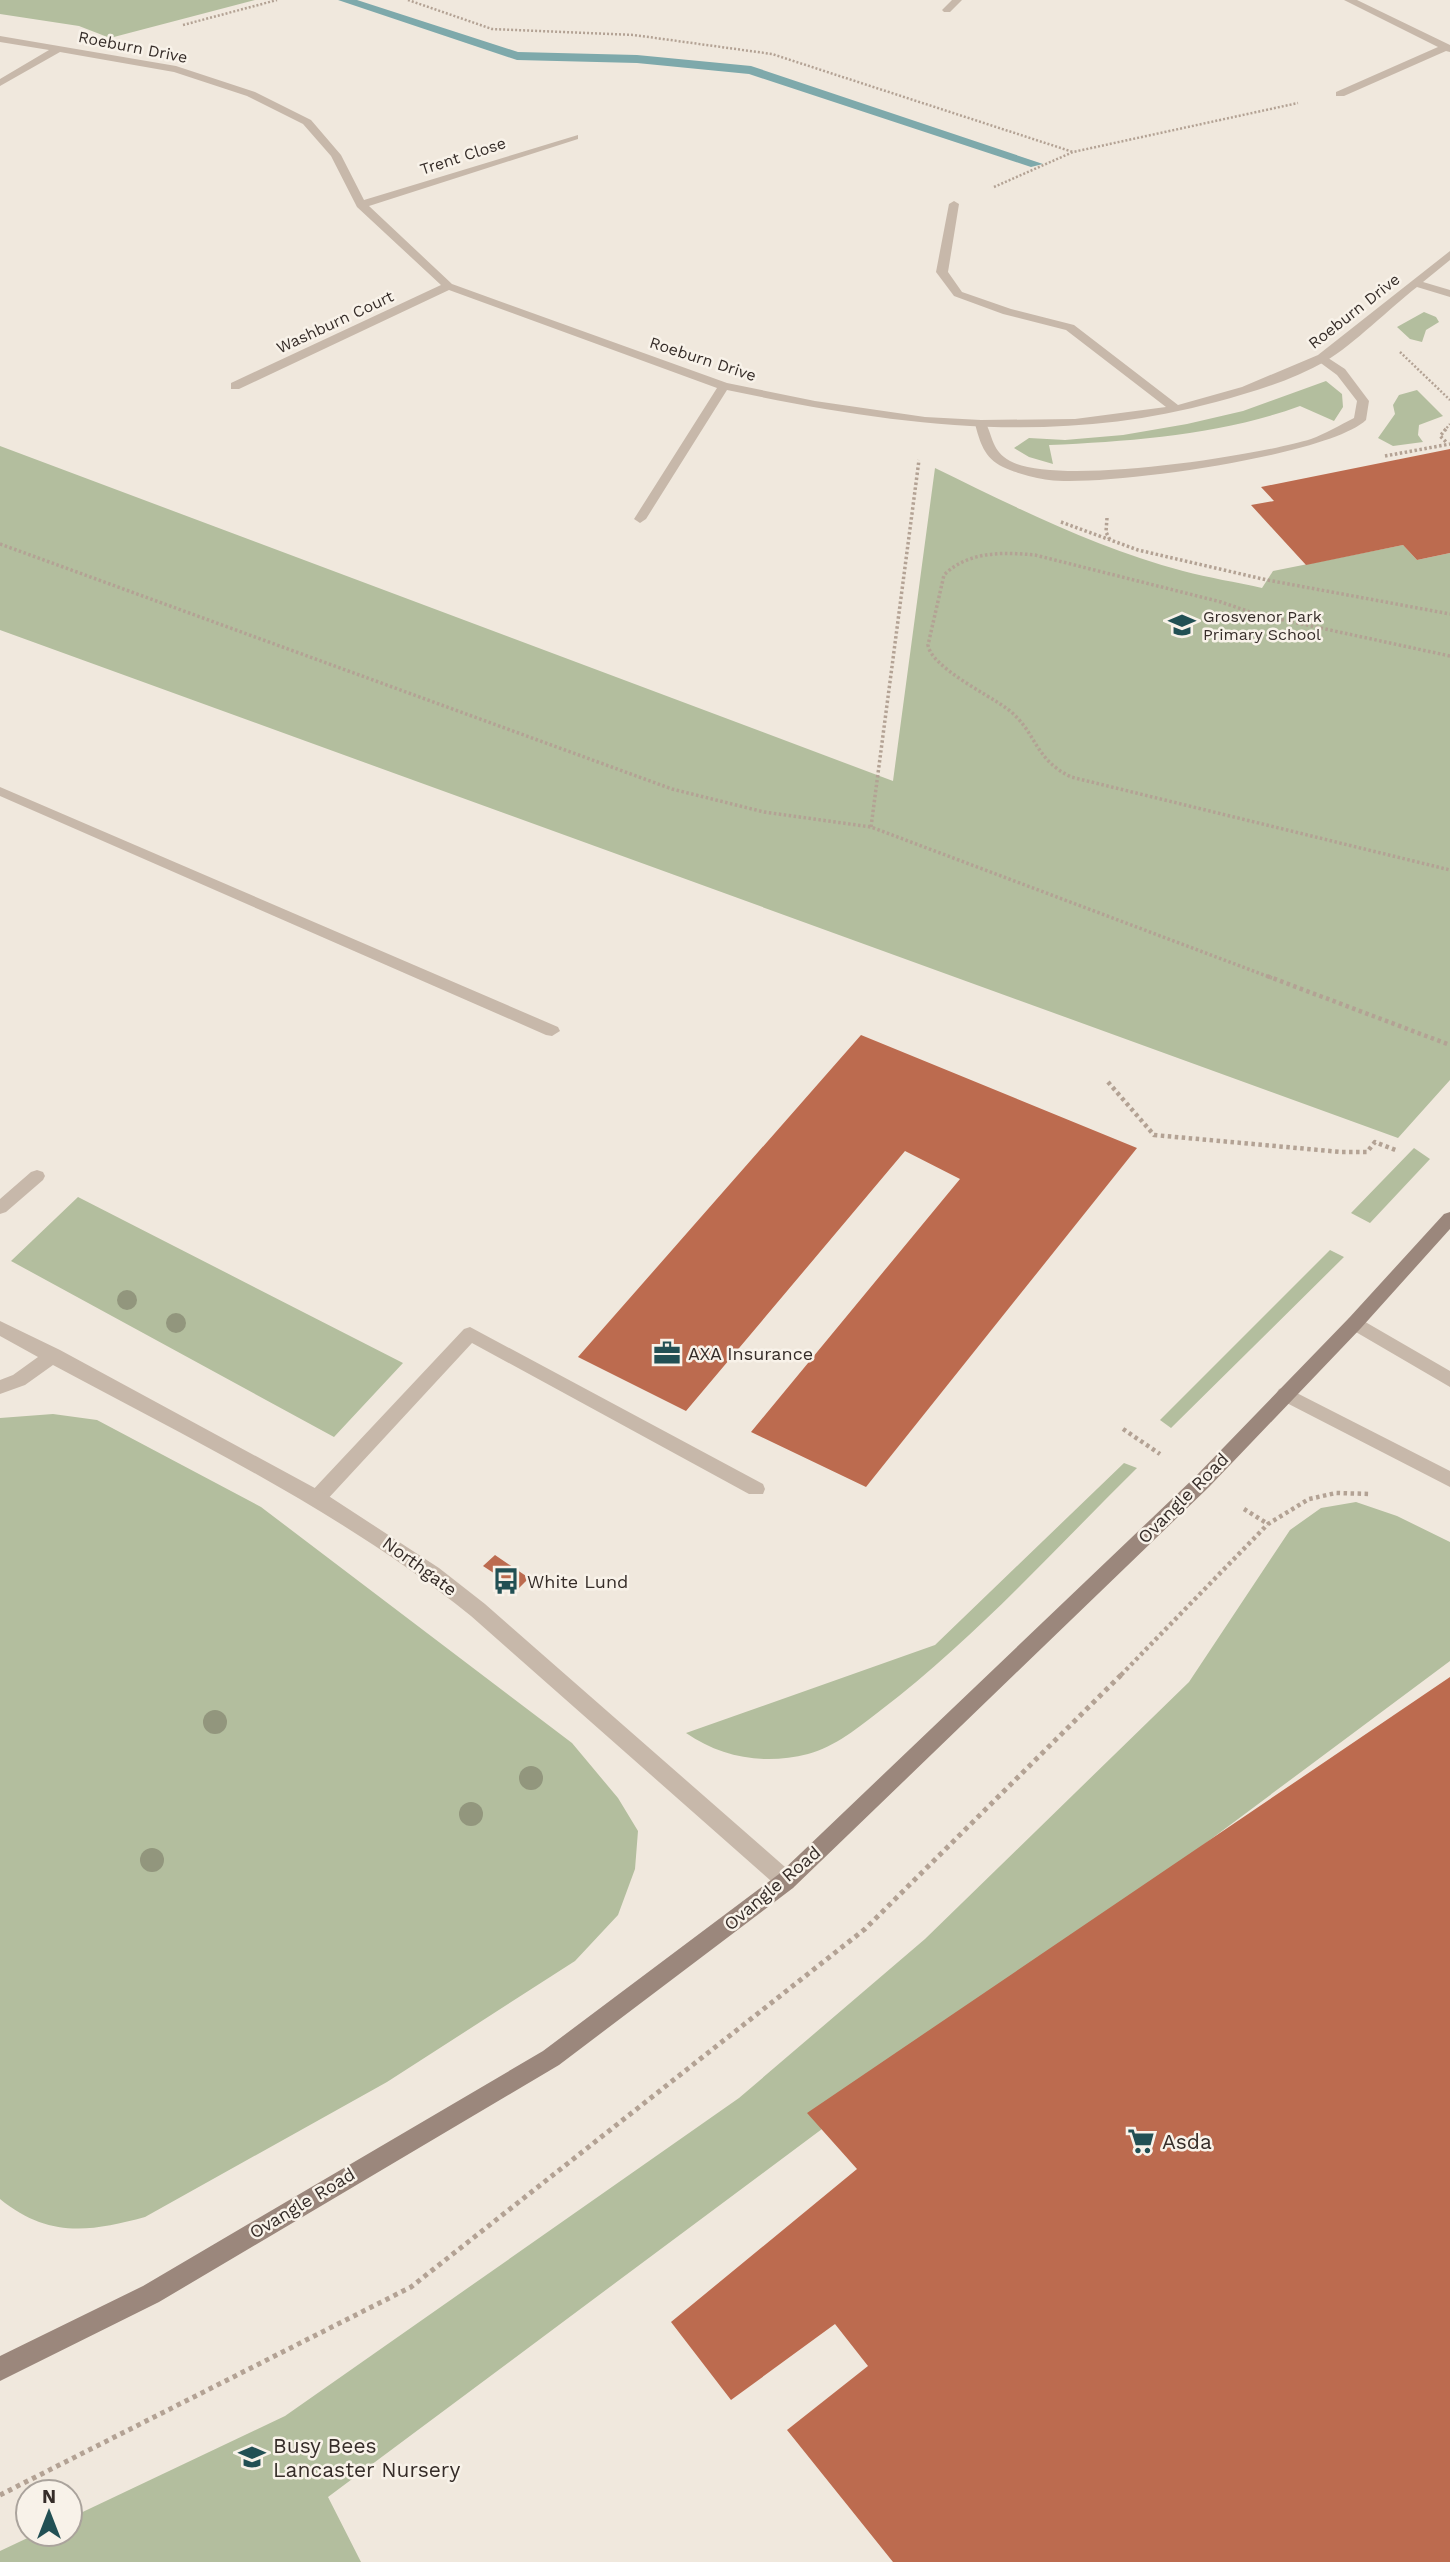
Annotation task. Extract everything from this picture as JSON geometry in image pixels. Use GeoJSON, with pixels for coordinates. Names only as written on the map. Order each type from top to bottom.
{"type":"FeatureCollection","features":[{"type":"Feature","properties":{"kind":"main road","name":"Ovangle Road"},"geometry":{"type":"LineString","coordinates":[[0,2368],[151,2294],[551,2058],[786,1881],[1202,1482],[1355,1324],[1450,1218]]}},
{"type":"Feature","properties":{"kind":"street"},"geometry":{"type":"LineString","coordinates":[[947,10],[957,0]]}},
{"type":"Feature","properties":{"kind":"street"},"geometry":{"type":"LineString","coordinates":[[1349,0],[1448,48]]}},
{"type":"Feature","properties":{"kind":"street","name":"Roeburn Drive"},"geometry":{"type":"LineString","coordinates":[[0,39],[176,69],[251,94],[307,122],[336,155],[361,205],[448,286],[724,386],[815,405],[925,421],[981,424],[1076,424],[1176,409],[1246,390],[1322,358],[1450,254]]}},
{"type":"Feature","properties":{"kind":"street"},"geometry":{"type":"LineString","coordinates":[[1340,94],[1448,48]]}},
{"type":"Feature","properties":{"kind":"street"},"geometry":{"type":"LineString","coordinates":[[0,83],[58,49]]}},
{"type":"Feature","properties":{"kind":"street","name":"Trent Close"},"geometry":{"type":"LineString","coordinates":[[361,205],[574,137]]}},
{"type":"Feature","properties":{"kind":"street"},"geometry":{"type":"LineString","coordinates":[[954,204],[942,272],[958,294],[1007,312],[1070,327],[1176,409]]}},
{"type":"Feature","properties":{"kind":"street"},"geometry":{"type":"LineString","coordinates":[[1416,283],[1450,294]]}},
{"type":"Feature","properties":{"kind":"street","name":"Washburn Court"},"geometry":{"type":"LineString","coordinates":[[235,386],[448,286]]}},
{"type":"Feature","properties":{"kind":"street"},"geometry":{"type":"LineString","coordinates":[[981,424],[988,449],[1006,464],[1050,476],[1121,474],[1263,454],[1316,441],[1360,419],[1363,401],[1341,372],[1322,358]]}},
{"type":"Feature","properties":{"kind":"street"},"geometry":{"type":"LineString","coordinates":[[639,519],[724,386]]}},
{"type":"Feature","properties":{"kind":"street"},"geometry":{"type":"LineString","coordinates":[[0,791],[552,1031]]}},
{"type":"Feature","properties":{"kind":"street"},"geometry":{"type":"LineString","coordinates":[[0,1208],[37,1176]]}},
{"type":"Feature","properties":{"kind":"street"},"geometry":{"type":"LineString","coordinates":[[1355,1324],[1450,1380]]}},
{"type":"Feature","properties":{"kind":"street","name":"Northgate"},"geometry":{"type":"LineString","coordinates":[[0,1328],[317,1498],[432,1573],[478,1609],[786,1881]]}},
{"type":"Feature","properties":{"kind":"street"},"geometry":{"type":"LineString","coordinates":[[317,1498],[470,1334],[755,1489]]}},
{"type":"Feature","properties":{"kind":"street"},"geometry":{"type":"LineString","coordinates":[[0,1387],[19,1380],[54,1355]]}},
{"type":"Feature","properties":{"kind":"street"},"geometry":{"type":"LineString","coordinates":[[1285,1394],[1450,1480]]}},
{"type":"Feature","properties":{"kind":"path"},"geometry":{"type":"LineString","coordinates":[[408,0],[492,29],[634,35],[772,54],[1073,152]]}},
{"type":"Feature","properties":{"kind":"path"},"geometry":{"type":"LineString","coordinates":[[954,204],[1073,152],[1340,94]]}},
{"type":"Feature","properties":{"kind":"path"},"geometry":{"type":"LineString","coordinates":[[1368,323],[1450,400]]}},
{"type":"Feature","properties":{"kind":"path"},"geometry":{"type":"LineString","coordinates":[[871,827],[925,421]]}},
{"type":"Feature","properties":{"kind":"path"},"geometry":{"type":"LineString","coordinates":[[1447,444],[1440,436],[1443,429],[1450,424]]}},
{"type":"Feature","properties":{"kind":"path"},"geometry":{"type":"LineString","coordinates":[[1051,518],[1151,553],[1267,580],[1450,614]]}},
{"type":"Feature","properties":{"kind":"path"},"geometry":{"type":"LineString","coordinates":[[0,544],[672,789],[764,812],[871,827],[1450,1045]]}},
{"type":"Feature","properties":{"kind":"path"},"geometry":{"type":"LineString","coordinates":[[1450,656],[1256,614],[1221,602],[1075,565],[1012,553],[973,559],[955,566],[943,576],[928,641],[929,653],[939,664],[976,685],[1018,717],[1049,768],[1071,777],[1450,870]]}},
{"type":"Feature","properties":{"kind":"path"},"geometry":{"type":"LineString","coordinates":[[1108,1082],[1154,1135],[1341,1152],[1367,1152],[1376,1142],[1398,1151]]}},
{"type":"Feature","properties":{"kind":"path"},"geometry":{"type":"LineString","coordinates":[[1123,1429],[1154,1450]]}},
{"type":"Feature","properties":{"kind":"path"},"geometry":{"type":"LineString","coordinates":[[0,2495],[411,2287],[865,1928],[1071,1727],[1268,1524],[1309,1499],[1336,1493],[1382,1494]]}},
{"type":"Feature","properties":{"kind":"path"},"geometry":{"type":"LineString","coordinates":[[1253,1515],[1268,1524]]}},
{"type":"Feature","properties":{"kind":"green space"},"geometry":{"type":"Polygon","coordinates":[[[0,0],[255,0],[110,38],[79,26],[0,14],[0,0]]]}},
{"type":"Feature","properties":{"kind":"green space"},"geometry":{"type":"Polygon","coordinates":[[[1424,312],[1436,317],[1439,322],[1426,330],[1422,342],[1410,339],[1397,327],[1424,312]]]}},
{"type":"Feature","properties":{"kind":"green space"},"geometry":{"type":"Polygon","coordinates":[[[1326,381],[1342,394],[1343,407],[1334,421],[1300,406],[1239,424],[1176,435],[1049,445],[1053,464],[1029,457],[1014,448],[1029,438],[1065,440],[1123,435],[1187,424],[1243,411],[1326,381]]]}},
{"type":"Feature","properties":{"kind":"green space"},"geometry":{"type":"Polygon","coordinates":[[[1417,390],[1443,416],[1419,425],[1418,435],[1423,442],[1393,446],[1378,438],[1395,414],[1393,405],[1399,395],[1417,390]]]}},
{"type":"Feature","properties":{"kind":"green space"},"geometry":{"type":"Polygon","coordinates":[[[0,446],[893,781],[935,468],[1056,526],[1119,551],[1183,571],[1262,588],[1273,571],[1403,545],[1417,560],[1450,553],[1450,1080],[1398,1138],[0,630],[0,446]]]}},
{"type":"Feature","properties":{"kind":"green space"},"geometry":{"type":"Polygon","coordinates":[[[1414,1148],[1430,1159],[1370,1223],[1351,1213],[1414,1148]]]}},
{"type":"Feature","properties":{"kind":"green space"},"geometry":{"type":"Polygon","coordinates":[[[78,1197],[403,1363],[334,1437],[11,1261],[78,1197]]]}},
{"type":"Feature","properties":{"kind":"green space"},"geometry":{"type":"Polygon","coordinates":[[[1330,1250],[1344,1257],[1171,1428],[1160,1420],[1330,1250]]]}},
{"type":"Feature","properties":{"kind":"green space"},"geometry":{"type":"Polygon","coordinates":[[[53,1414],[97,1420],[261,1507],[572,1743],[618,1798],[638,1831],[635,1869],[618,1915],[575,1961],[387,2082],[145,2217],[88,2228],[52,2226],[18,2212],[0,2199],[0,1418],[53,1414]]]}},
{"type":"Feature","properties":{"kind":"green space"},"geometry":{"type":"Polygon","coordinates":[[[1124,1463],[1137,1468],[1013,1593],[915,1683],[837,1741],[808,1754],[760,1759],[729,1754],[686,1733],[935,1645],[1124,1463]]]}},
{"type":"Feature","properties":{"kind":"green space"},"geometry":{"type":"Polygon","coordinates":[[[1356,1502],[1397,1516],[1450,1542],[1450,1661],[328,2497],[361,2562],[0,2562],[0,2551],[14,2544],[14,2548],[84,2548],[84,2511],[285,2416],[739,2098],[925,1939],[1189,1682],[1290,1530],[1321,1508],[1356,1502]]]}},
{"type":"Feature","properties":{"kind":"building"},"geometry":{"type":"Polygon","coordinates":[[[1450,449],[1450,553],[1417,560],[1403,545],[1306,565],[1251,505],[1274,501],[1261,487],[1450,449]]]}},
{"type":"Feature","properties":{"kind":"building"},"geometry":{"type":"Polygon","coordinates":[[[861,1035],[1137,1148],[866,1487],[751,1432],[960,1179],[905,1151],[686,1411],[578,1357],[861,1035]]]}},
{"type":"Feature","properties":{"kind":"building"},"geometry":{"type":"Polygon","coordinates":[[[495,1555],[529,1578],[518,1589],[483,1566],[495,1555]]]}},
{"type":"Feature","properties":{"kind":"building","name":"Asda"},"geometry":{"type":"Polygon","coordinates":[[[1450,1677],[1450,2562],[893,2562],[787,2430],[868,2366],[835,2324],[731,2400],[671,2322],[857,2169],[807,2113],[1450,1677]]]}},
{"type":"Feature","properties":{"kind":"waterway"},"geometry":{"type":"LineString","coordinates":[[344,0],[517,56],[637,59],[751,70],[1036,164]]}},
{"type":"Feature","properties":{"kind":"place","name":"Grosvenor Park Primary School"},"geometry":{"type":"Point","coordinates":[1182,625]}},
{"type":"Feature","properties":{"kind":"place","name":"AXA Insurance"},"geometry":{"type":"Point","coordinates":[667,1353]}},
{"type":"Feature","properties":{"kind":"place","name":"White Lund"},"geometry":{"type":"Point","coordinates":[506,1581]}},
{"type":"Feature","properties":{"kind":"place","name":"Asda"},"geometry":{"type":"Point","coordinates":[1141,2141]}},
{"type":"Feature","properties":{"kind":"place","name":"Busy Bees Lancaster Nursery"},"geometry":{"type":"Point","coordinates":[252,2457]}}]}
